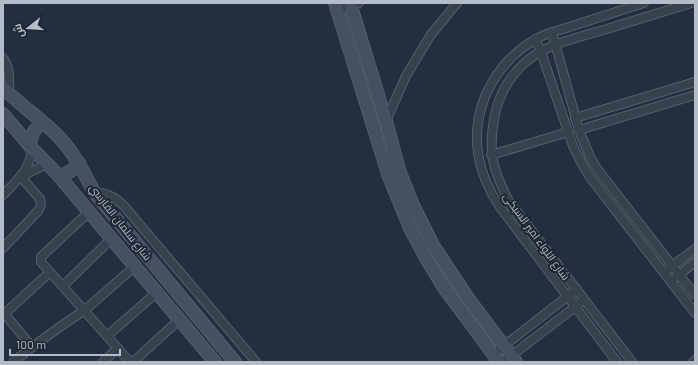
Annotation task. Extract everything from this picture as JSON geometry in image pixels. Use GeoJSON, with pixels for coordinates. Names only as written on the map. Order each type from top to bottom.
{"type":"FeatureCollection","features":[{"type":"Feature","properties":{"kind":"street"},"geometry":{"type":"LineString","coordinates":[[386,121],[406,76],[434,31],[457,3]]}},
{"type":"Feature","properties":{"kind":"street","name":"شارع اللواء امير السبكى"},"geometry":{"type":"LineString","coordinates":[[617,362],[492,195],[486,182],[478,154],[477,142],[483,101],[500,71],[513,55],[535,39],[552,32],[644,3]]}},
{"type":"Feature","properties":{"kind":"street","name":"شارع اللواء امير السبكى"},"geometry":{"type":"LineString","coordinates":[[632,362],[509,201],[495,171],[491,155],[491,142],[495,115],[503,91],[510,79],[529,60],[541,52],[555,45],[677,5],[689,3]]}},
{"type":"Feature","properties":{"kind":"street"},"geometry":{"type":"LineString","coordinates":[[577,290],[504,346],[496,358],[444,286],[426,258],[410,228],[388,174],[336,6],[353,4],[399,170],[413,205],[433,245],[470,301],[504,346],[510,360],[585,300]]}},
{"type":"Feature","properties":{"kind":"street"},"geometry":{"type":"LineString","coordinates":[[552,32],[575,118],[590,157],[598,170],[695,295]]}},
{"type":"Feature","properties":{"kind":"street"},"geometry":{"type":"LineString","coordinates":[[535,39],[541,52],[568,132],[576,152],[589,176],[695,312]]}},
{"type":"Feature","properties":{"kind":"street"},"geometry":{"type":"LineString","coordinates":[[3,58],[9,71],[6,91]]}},
{"type":"Feature","properties":{"kind":"street"},"geometry":{"type":"LineString","coordinates":[[575,118],[695,82]]}},
{"type":"Feature","properties":{"kind":"street","name":"شارع سلمان الفارسي"},"geometry":{"type":"LineString","coordinates":[[6,91],[57,135],[69,148],[79,163],[94,192],[235,362]]}},
{"type":"Feature","properties":{"kind":"street"},"geometry":{"type":"LineString","coordinates":[[579,130],[695,95]]}},
{"type":"Feature","properties":{"kind":"street","name":"شارع سلمان الفارسي"},"geometry":{"type":"LineString","coordinates":[[3,114],[31,147],[59,176],[215,362]]}},
{"type":"Feature","properties":{"kind":"street"},"geometry":{"type":"LineString","coordinates":[[3,195],[21,177],[28,165],[32,135],[43,123]]}},
{"type":"Feature","properties":{"kind":"street"},"geometry":{"type":"LineString","coordinates":[[491,155],[568,132]]}},
{"type":"Feature","properties":{"kind":"street"},"geometry":{"type":"LineString","coordinates":[[59,176],[68,173],[79,163]]}},
{"type":"Feature","properties":{"kind":"street"},"geometry":{"type":"LineString","coordinates":[[21,177],[48,164]]}},
{"type":"Feature","properties":{"kind":"street"},"geometry":{"type":"LineString","coordinates":[[3,248],[40,208],[40,199],[21,177]]}},
{"type":"Feature","properties":{"kind":"street"},"geometry":{"type":"LineString","coordinates":[[94,192],[103,192],[111,195],[124,206],[256,362]]}},
{"type":"Feature","properties":{"kind":"street"},"geometry":{"type":"LineString","coordinates":[[89,212],[41,257],[41,262],[132,362],[179,320]]}},
{"type":"Feature","properties":{"kind":"street"},"geometry":{"type":"LineString","coordinates":[[63,286],[112,240]]}},
{"type":"Feature","properties":{"kind":"street"},"geometry":{"type":"LineString","coordinates":[[664,272],[695,249]]}},
{"type":"Feature","properties":{"kind":"street"},"geometry":{"type":"LineString","coordinates":[[671,281],[695,262]]}},
{"type":"Feature","properties":{"kind":"street"},"geometry":{"type":"LineString","coordinates":[[13,362],[32,346],[85,310],[134,267]]}},
{"type":"Feature","properties":{"kind":"street"},"geometry":{"type":"LineString","coordinates":[[32,346],[3,314],[50,272]]}},
{"type":"Feature","properties":{"kind":"street"},"geometry":{"type":"LineString","coordinates":[[107,336],[156,293]]}},
{"type":"Feature","properties":{"kind":"street"},"geometry":{"type":"LineString","coordinates":[[104,362],[118,348]]}}]}
